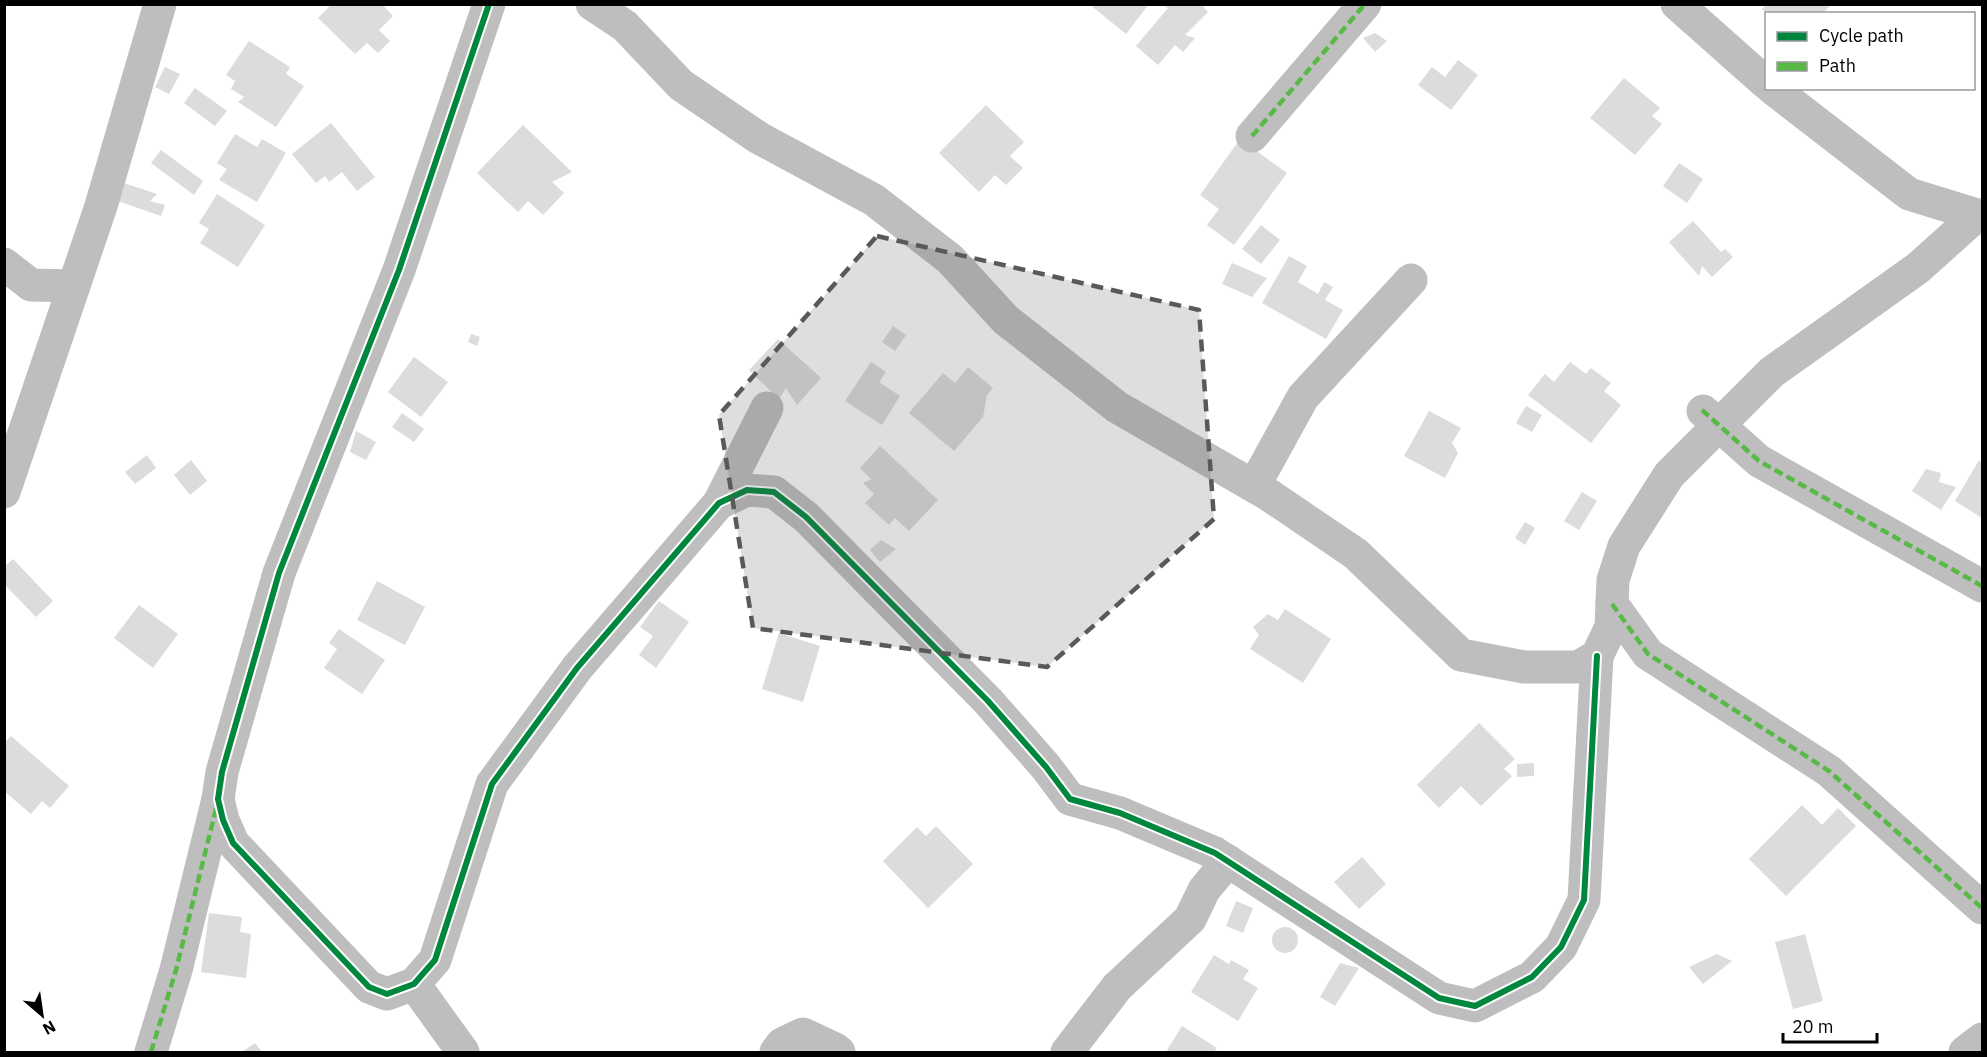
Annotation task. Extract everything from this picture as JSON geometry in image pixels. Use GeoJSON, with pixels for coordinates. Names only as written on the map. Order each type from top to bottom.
{"type":"FeatureCollection","features":[{"type":"Feature","properties":{"kind":"street"},"geometry":{"type":"LineString","coordinates":[[4,492],[101,206],[160,4]]}},
{"type":"Feature","properties":{"kind":"street"},"geometry":{"type":"LineString","coordinates":[[151,1053],[176,970],[218,799],[222,772],[279,573],[399,270],[489,4]]}},
{"type":"Feature","properties":{"kind":"street"},"geometry":{"type":"LineString","coordinates":[[592,4],[625,26],[681,85],[759,138],[874,200],[950,259],[1006,320],[1117,407],[1254,486],[1356,554],[1461,655],[1524,667],[1578,667],[1597,656]]}},
{"type":"Feature","properties":{"kind":"street"},"geometry":{"type":"LineString","coordinates":[[1252,135],[1365,4]]}},
{"type":"Feature","properties":{"kind":"street"},"geometry":{"type":"LineString","coordinates":[[1677,4],[1765,81]]}},
{"type":"Feature","properties":{"kind":"street"},"geometry":{"type":"LineString","coordinates":[[1776,90],[1909,194],[1980,215]]}},
{"type":"Feature","properties":{"kind":"street"},"geometry":{"type":"LineString","coordinates":[[719,503],[747,490],[774,492],[806,517],[988,701],[1046,767],[1070,800],[1120,813],[1215,853],[1439,998],[1475,1006],[1532,977],[1561,946],[1584,900],[1597,656],[1611,627],[1613,580],[1624,546],[1670,475],[1711,418],[1918,268],[1980,215]]}},
{"type":"Feature","properties":{"kind":"street"},"geometry":{"type":"LineString","coordinates":[[4,264],[31,285],[74,286]]}},
{"type":"Feature","properties":{"kind":"street"},"geometry":{"type":"LineString","coordinates":[[1254,486],[1303,397],[1411,280]]}},
{"type":"Feature","properties":{"kind":"street"},"geometry":{"type":"LineString","coordinates":[[218,799],[223,820],[233,843],[369,987],[387,994],[414,984],[435,960],[492,784],[577,669],[719,503],[767,408]]}},
{"type":"Feature","properties":{"kind":"street"},"geometry":{"type":"LineString","coordinates":[[1711,418],[1759,461],[1983,586]]}},
{"type":"Feature","properties":{"kind":"street"},"geometry":{"type":"LineString","coordinates":[[1612,604],[1648,654],[1829,771],[1983,908]]}},
{"type":"Feature","properties":{"kind":"street"},"geometry":{"type":"LineString","coordinates":[[1066,1053],[1117,987],[1190,919],[1204,890],[1228,861]]}},
{"type":"Feature","properties":{"kind":"street"},"geometry":{"type":"LineString","coordinates":[[414,984],[463,1053]]}},
{"type":"Feature","properties":{"kind":"street"},"geometry":{"type":"LineString","coordinates":[[776,1053],[782,1044],[803,1034],[839,1053]]}},
{"type":"Feature","properties":{"kind":"street"},"geometry":{"type":"LineString","coordinates":[[1965,1053],[1983,1039]]}},
{"type":"Feature","properties":{"kind":"highlighted area"},"geometry":{"type":"Polygon","coordinates":[[[877,236],[1199,310],[1214,519],[1047,667],[753,628],[719,415],[877,236]]]}},
{"type":"Feature","properties":{"kind":"building"},"geometry":{"type":"Polygon","coordinates":[[[327,4],[382,4],[393,16],[379,30],[390,41],[378,53],[367,43],[355,54],[318,18],[329,7],[327,4]]]}},
{"type":"Feature","properties":{"kind":"building"},"geometry":{"type":"Polygon","coordinates":[[[1089,4],[1149,4],[1126,34],[1089,4]]]}},
{"type":"Feature","properties":{"kind":"building"},"geometry":{"type":"Polygon","coordinates":[[[1159,4],[1201,4],[1208,12],[1185,35],[1195,38],[1183,52],[1175,45],[1158,65],[1136,46],[1168,8],[1159,4]]]}},
{"type":"Feature","properties":{"kind":"building"},"geometry":{"type":"Polygon","coordinates":[[[1767,4],[1832,4],[1824,12],[1765,12],[1762,9],[1767,4]]]}},
{"type":"Feature","properties":{"kind":"building"},"geometry":{"type":"Polygon","coordinates":[[[1375,33],[1387,41],[1375,52],[1363,38],[1375,33]]]}},
{"type":"Feature","properties":{"kind":"building"},"geometry":{"type":"Polygon","coordinates":[[[249,41],[290,67],[286,74],[304,86],[276,127],[238,102],[244,97],[231,89],[235,81],[226,75],[249,41]]]}},
{"type":"Feature","properties":{"kind":"building"},"geometry":{"type":"Polygon","coordinates":[[[1458,60],[1478,75],[1451,110],[1418,85],[1432,67],[1445,77],[1458,60]]]}},
{"type":"Feature","properties":{"kind":"building"},"geometry":{"type":"Polygon","coordinates":[[[165,67],[180,74],[169,94],[155,87],[165,67]]]}},
{"type":"Feature","properties":{"kind":"building"},"geometry":{"type":"Polygon","coordinates":[[[1624,78],[1660,108],[1652,116],[1662,124],[1635,155],[1590,118],[1624,78]]]}},
{"type":"Feature","properties":{"kind":"building"},"geometry":{"type":"Polygon","coordinates":[[[195,88],[227,111],[215,126],[184,103],[195,88]]]}},
{"type":"Feature","properties":{"kind":"building"},"geometry":{"type":"Polygon","coordinates":[[[986,105],[1024,142],[1010,156],[1023,168],[1006,185],[995,175],[979,192],[939,153],[986,105]]]}},
{"type":"Feature","properties":{"kind":"building"},"geometry":{"type":"Polygon","coordinates":[[[331,123],[375,177],[357,191],[342,172],[329,182],[325,176],[316,183],[292,154],[331,123]]]}},
{"type":"Feature","properties":{"kind":"building"},"geometry":{"type":"Polygon","coordinates":[[[523,125],[572,172],[552,182],[564,193],[543,215],[528,201],[518,212],[477,173],[523,125]]]}},
{"type":"Feature","properties":{"kind":"building"},"geometry":{"type":"Polygon","coordinates":[[[235,134],[257,147],[262,139],[286,153],[257,202],[219,180],[227,169],[217,163],[235,134]]]}},
{"type":"Feature","properties":{"kind":"building"},"geometry":{"type":"Polygon","coordinates":[[[1240,139],[1287,173],[1234,245],[1207,225],[1219,209],[1200,195],[1240,139]]]}},
{"type":"Feature","properties":{"kind":"building"},"geometry":{"type":"Polygon","coordinates":[[[161,150],[203,181],[194,195],[151,163],[161,150]]]}},
{"type":"Feature","properties":{"kind":"building"},"geometry":{"type":"Polygon","coordinates":[[[1679,163],[1703,179],[1687,203],[1663,186],[1679,163]]]}},
{"type":"Feature","properties":{"kind":"building"},"geometry":{"type":"Polygon","coordinates":[[[121,182],[157,194],[150,201],[165,205],[161,216],[115,200],[121,182]]]}},
{"type":"Feature","properties":{"kind":"building"},"geometry":{"type":"Polygon","coordinates":[[[217,194],[265,225],[238,267],[200,243],[209,229],[199,223],[217,194]]]}},
{"type":"Feature","properties":{"kind":"building"},"geometry":{"type":"Polygon","coordinates":[[[1693,221],[1721,252],[1725,249],[1733,257],[1712,277],[1702,266],[1699,276],[1669,242],[1693,221]]]}},
{"type":"Feature","properties":{"kind":"building"},"geometry":{"type":"Polygon","coordinates":[[[1261,225],[1280,240],[1261,264],[1242,249],[1261,225]]]}},
{"type":"Feature","properties":{"kind":"building"},"geometry":{"type":"Polygon","coordinates":[[[1289,256],[1307,266],[1298,282],[1318,294],[1324,282],[1333,287],[1325,300],[1343,310],[1326,339],[1262,303],[1289,256]]]}},
{"type":"Feature","properties":{"kind":"building"},"geometry":{"type":"Polygon","coordinates":[[[1232,263],[1267,278],[1252,297],[1222,284],[1232,263]]]}},
{"type":"Feature","properties":{"kind":"building"},"geometry":{"type":"Polygon","coordinates":[[[893,326],[906,335],[895,351],[882,342],[893,326]]]}},
{"type":"Feature","properties":{"kind":"building"},"geometry":{"type":"Polygon","coordinates":[[[471,334],[480,337],[477,346],[468,342],[471,334]]]}},
{"type":"Feature","properties":{"kind":"building"},"geometry":{"type":"Polygon","coordinates":[[[778,339],[821,378],[797,405],[786,388],[779,399],[749,370],[778,339]]]}},
{"type":"Feature","properties":{"kind":"building"},"geometry":{"type":"Polygon","coordinates":[[[414,357],[448,382],[421,417],[388,392],[414,357]]]}},
{"type":"Feature","properties":{"kind":"building"},"geometry":{"type":"Polygon","coordinates":[[[871,362],[886,372],[879,382],[900,396],[882,425],[845,401],[871,362]]]}},
{"type":"Feature","properties":{"kind":"building"},"geometry":{"type":"Polygon","coordinates":[[[1570,362],[1586,374],[1591,368],[1611,383],[1604,391],[1621,405],[1591,443],[1528,395],[1545,374],[1554,382],[1570,362]]]}},
{"type":"Feature","properties":{"kind":"building"},"geometry":{"type":"Polygon","coordinates":[[[968,367],[993,388],[987,395],[983,417],[954,451],[909,413],[943,373],[955,383],[968,367]]]}},
{"type":"Feature","properties":{"kind":"building"},"geometry":{"type":"Polygon","coordinates":[[[1526,406],[1542,415],[1532,432],[1516,423],[1526,406]]]}},
{"type":"Feature","properties":{"kind":"building"},"geometry":{"type":"Polygon","coordinates":[[[1429,411],[1461,428],[1452,443],[1458,453],[1445,478],[1404,456],[1429,411]]]}},
{"type":"Feature","properties":{"kind":"building"},"geometry":{"type":"Polygon","coordinates":[[[402,413],[424,429],[414,442],[392,427],[402,413]]]}},
{"type":"Feature","properties":{"kind":"building"},"geometry":{"type":"Polygon","coordinates":[[[356,431],[376,442],[366,460],[350,452],[356,431]]]}},
{"type":"Feature","properties":{"kind":"building"},"geometry":{"type":"Polygon","coordinates":[[[880,446],[938,500],[909,531],[895,518],[889,525],[865,503],[874,494],[863,483],[871,479],[860,468],[880,446]]]}},
{"type":"Feature","properties":{"kind":"building"},"geometry":{"type":"Polygon","coordinates":[[[147,455],[156,468],[135,484],[125,472],[147,455]]]}},
{"type":"Feature","properties":{"kind":"building"},"geometry":{"type":"Polygon","coordinates":[[[191,460],[207,481],[190,495],[174,475],[191,460]]]}},
{"type":"Feature","properties":{"kind":"building"},"geometry":{"type":"Polygon","coordinates":[[[1979,460],[1982,463],[1982,518],[1955,501],[1979,460]]]}},
{"type":"Feature","properties":{"kind":"building"},"geometry":{"type":"Polygon","coordinates":[[[1926,469],[1941,473],[1939,482],[1956,487],[1941,510],[1912,491],[1926,469]]]}},
{"type":"Feature","properties":{"kind":"building"},"geometry":{"type":"Polygon","coordinates":[[[1582,492],[1597,501],[1579,530],[1564,521],[1582,492]]]}},
{"type":"Feature","properties":{"kind":"building"},"geometry":{"type":"Polygon","coordinates":[[[1525,522],[1535,528],[1525,545],[1515,538],[1525,522]]]}},
{"type":"Feature","properties":{"kind":"building"},"geometry":{"type":"Polygon","coordinates":[[[881,540],[896,549],[880,562],[870,550],[881,540]]]}},
{"type":"Feature","properties":{"kind":"building"},"geometry":{"type":"Polygon","coordinates":[[[13,559],[53,601],[36,617],[4,584],[4,567],[13,559]]]}},
{"type":"Feature","properties":{"kind":"building"},"geometry":{"type":"Polygon","coordinates":[[[377,581],[425,607],[405,645],[357,620],[377,581]]]}},
{"type":"Feature","properties":{"kind":"building"},"geometry":{"type":"Polygon","coordinates":[[[659,601],[689,622],[656,668],[639,655],[653,636],[640,627],[659,601]]]}},
{"type":"Feature","properties":{"kind":"building"},"geometry":{"type":"Polygon","coordinates":[[[139,605],[178,634],[153,668],[114,638],[139,605]]]}},
{"type":"Feature","properties":{"kind":"building"},"geometry":{"type":"Polygon","coordinates":[[[1285,609],[1331,639],[1303,683],[1250,649],[1259,635],[1253,627],[1268,614],[1278,620],[1285,609]]]}},
{"type":"Feature","properties":{"kind":"building"},"geometry":{"type":"Polygon","coordinates":[[[339,629],[385,660],[362,694],[324,668],[337,649],[329,643],[339,629]]]}},
{"type":"Feature","properties":{"kind":"building"},"geometry":{"type":"Polygon","coordinates":[[[779,633],[820,646],[803,702],[762,689],[779,633]]]}},
{"type":"Feature","properties":{"kind":"building"},"geometry":{"type":"Polygon","coordinates":[[[1479,723],[1515,759],[1504,769],[1512,776],[1481,806],[1461,786],[1439,808],[1417,785],[1479,723]]]}},
{"type":"Feature","properties":{"kind":"building"},"geometry":{"type":"Polygon","coordinates":[[[11,736],[69,786],[50,808],[42,801],[31,814],[4,791],[4,743],[11,736]]]}},
{"type":"Feature","properties":{"kind":"building"},"geometry":{"type":"Polygon","coordinates":[[[1534,763],[1534,776],[1517,777],[1517,764],[1534,763]]]}},
{"type":"Feature","properties":{"kind":"building"},"geometry":{"type":"Polygon","coordinates":[[[1802,805],[1822,825],[1838,808],[1856,826],[1786,896],[1749,859],[1802,805]]]}},
{"type":"Feature","properties":{"kind":"building"},"geometry":{"type":"Polygon","coordinates":[[[936,826],[973,864],[928,908],[883,861],[917,827],[926,836],[936,826]]]}},
{"type":"Feature","properties":{"kind":"building"},"geometry":{"type":"Polygon","coordinates":[[[1362,857],[1386,884],[1359,909],[1334,882],[1362,857]]]}},
{"type":"Feature","properties":{"kind":"building"},"geometry":{"type":"Polygon","coordinates":[[[1236,901],[1253,908],[1243,933],[1226,926],[1236,901]]]}},
{"type":"Feature","properties":{"kind":"building"},"geometry":{"type":"Polygon","coordinates":[[[209,913],[242,917],[240,932],[251,934],[246,978],[201,972],[209,913]]]}},
{"type":"Feature","properties":{"kind":"building"},"geometry":{"type":"Polygon","coordinates":[[[1285,927],[1295,930],[1298,940],[1295,950],[1285,953],[1275,950],[1272,940],[1275,930],[1285,927]]]}},
{"type":"Feature","properties":{"kind":"building"},"geometry":{"type":"Polygon","coordinates":[[[1805,934],[1823,1001],[1793,1009],[1775,942],[1805,934]]]}},
{"type":"Feature","properties":{"kind":"building"},"geometry":{"type":"Polygon","coordinates":[[[1717,954],[1732,961],[1703,984],[1689,967],[1717,954]]]}},
{"type":"Feature","properties":{"kind":"building"},"geometry":{"type":"Polygon","coordinates":[[[1214,955],[1229,964],[1231,960],[1249,970],[1243,979],[1258,988],[1238,1021],[1191,992],[1214,955]]]}},
{"type":"Feature","properties":{"kind":"building"},"geometry":{"type":"Polygon","coordinates":[[[1340,963],[1359,968],[1335,1006],[1320,997],[1340,963]]]}},
{"type":"Feature","properties":{"kind":"building"},"geometry":{"type":"Polygon","coordinates":[[[1182,1026],[1217,1048],[1214,1052],[1167,1050],[1182,1026]]]}},
{"type":"Feature","properties":{"kind":"building"},"geometry":{"type":"Polygon","coordinates":[[[255,1043],[262,1052],[242,1052],[255,1043]]]}},
{"type":"Feature","properties":{"kind":"marked path"},"geometry":{"type":"LineString","coordinates":[[1252,136],[1365,4]]}},
{"type":"Feature","properties":{"kind":"marked path"},"geometry":{"type":"LineString","coordinates":[[1702,410],[1759,461],[1982,586]]}},
{"type":"Feature","properties":{"kind":"marked path"},"geometry":{"type":"LineString","coordinates":[[1612,604],[1648,654],[1829,771],[1982,908]]}},
{"type":"Feature","properties":{"kind":"marked path"},"geometry":{"type":"LineString","coordinates":[[151,1052],[176,970],[217,805]]}},
{"type":"Feature","properties":{"kind":"cycle path"},"geometry":{"type":"LineString","coordinates":[[489,4],[399,270],[279,573],[222,772],[218,799],[223,820],[233,843],[369,987],[387,994],[414,984],[435,960],[492,784],[577,668],[719,503],[747,490],[774,492],[806,517],[988,701],[1046,767],[1070,799],[1120,813],[1215,853],[1439,998],[1475,1006],[1532,977],[1561,947],[1584,900],[1597,656]]}}]}
